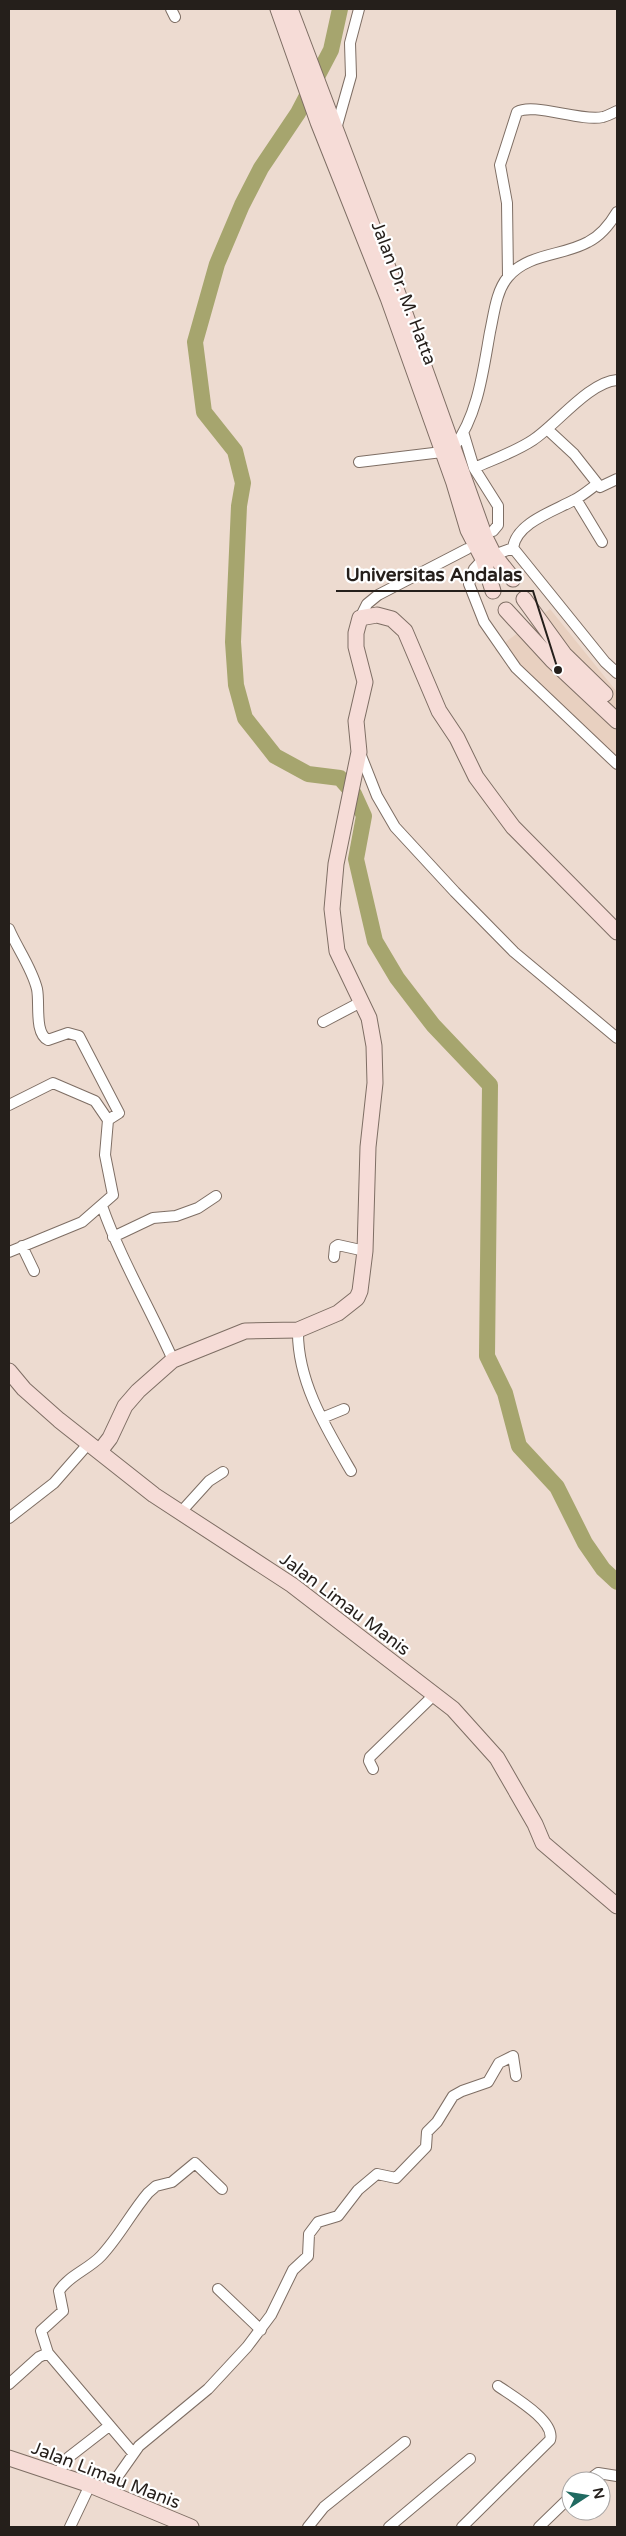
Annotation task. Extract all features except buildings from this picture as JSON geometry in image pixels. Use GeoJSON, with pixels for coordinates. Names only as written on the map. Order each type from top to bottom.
{"type":"FeatureCollection","features":[{"type":"Feature","properties":{"kind":"street","name":"Jalan Dr. M. Hatta"},"geometry":{"type":"LineString","coordinates":[[278,9],[318,122],[448,449],[478,518],[494,591]]}},
{"type":"Feature","properties":{"kind":"street","name":"Jalan Dr. M. Hatta"},"geometry":{"type":"LineString","coordinates":[[290,9],[336,130],[448,449]]}},
{"type":"Feature","properties":{"kind":"street"},"geometry":{"type":"LineString","coordinates":[[336,130],[350,82],[350,43],[359,9]]}},
{"type":"Feature","properties":{"kind":"street"},"geometry":{"type":"LineString","coordinates":[[358,462],[448,449],[464,435],[483,374],[498,297],[508,276],[507,202],[500,165],[517,112],[534,108],[554,114],[602,117],[617,111]]}},
{"type":"Feature","properties":{"kind":"street"},"geometry":{"type":"LineString","coordinates":[[508,276],[525,264],[543,256],[588,242],[599,235],[617,212]]}},
{"type":"Feature","properties":{"kind":"street"},"geometry":{"type":"LineString","coordinates":[[474,468],[523,446],[595,390],[617,380]]}},
{"type":"Feature","properties":{"kind":"street"},"geometry":{"type":"LineString","coordinates":[[547,429],[574,454],[600,487],[617,478]]}},
{"type":"Feature","properties":{"kind":"street"},"geometry":{"type":"LineString","coordinates":[[464,435],[474,468],[498,506],[498,525],[493,531]]}},
{"type":"Feature","properties":{"kind":"street"},"geometry":{"type":"LineString","coordinates":[[513,548],[518,534],[528,526],[576,499],[597,484]]}},
{"type":"Feature","properties":{"kind":"street"},"geometry":{"type":"LineString","coordinates":[[576,499],[602,542]]}},
{"type":"Feature","properties":{"kind":"street"},"geometry":{"type":"LineString","coordinates":[[513,548],[488,557],[474,569],[469,584],[484,622],[516,668],[617,764]]}},
{"type":"Feature","properties":{"kind":"street"},"geometry":{"type":"LineString","coordinates":[[513,548],[605,662],[617,673]]}},
{"type":"Feature","properties":{"kind":"street"},"geometry":{"type":"LineString","coordinates":[[9,1518],[54,1483],[94,1447],[110,1438],[125,1406],[138,1391],[173,1360],[245,1332],[292,1330],[338,1313],[356,1298],[360,1291],[365,1251],[368,1147],[375,1083],[372,1027],[337,951],[332,926],[336,864],[358,759],[356,720],[365,682],[356,646],[356,633],[366,604],[378,595],[467,549]]}},
{"type":"Feature","properties":{"kind":"street","name":"Jalan Dr. M. Hatta"},"geometry":{"type":"LineString","coordinates":[[488,557],[513,580]]}},
{"type":"Feature","properties":{"kind":"street"},"geometry":{"type":"LineString","coordinates":[[617,706],[564,654],[524,599],[522,587],[513,580],[501,581],[494,591],[497,605],[506,610],[552,660],[617,721]]}},
{"type":"Feature","properties":{"kind":"street"},"geometry":{"type":"LineString","coordinates":[[506,610],[515,609],[524,599]]}},
{"type":"Feature","properties":{"kind":"street"},"geometry":{"type":"LineString","coordinates":[[360,618],[376,615],[392,619],[405,630],[439,710],[457,738],[476,777],[513,827],[617,932]]}},
{"type":"Feature","properties":{"kind":"street"},"geometry":{"type":"LineString","coordinates":[[358,759],[395,827],[455,892],[514,952],[617,1038]]}},
{"type":"Feature","properties":{"kind":"street"},"geometry":{"type":"LineString","coordinates":[[9,929],[37,988],[39,1022],[43,1035],[48,1040],[68,1033],[79,1036],[119,1113],[108,1120]]}},
{"type":"Feature","properties":{"kind":"street"},"geometry":{"type":"LineString","coordinates":[[323,1022],[361,1002]]}},
{"type":"Feature","properties":{"kind":"street"},"geometry":{"type":"LineString","coordinates":[[9,1105],[52,1083],[95,1101],[108,1120],[105,1155],[113,1195],[82,1222],[9,1252]]}},
{"type":"Feature","properties":{"kind":"street"},"geometry":{"type":"LineString","coordinates":[[113,1237],[153,1218],[176,1216],[198,1208],[216,1196]]}},
{"type":"Feature","properties":{"kind":"street"},"geometry":{"type":"LineString","coordinates":[[102,1206],[113,1237],[173,1360]]}},
{"type":"Feature","properties":{"kind":"street"},"geometry":{"type":"LineString","coordinates":[[334,1257],[336,1245],[365,1251]]}},
{"type":"Feature","properties":{"kind":"street"},"geometry":{"type":"LineString","coordinates":[[22,1246],[34,1271]]}},
{"type":"Feature","properties":{"kind":"street"},"geometry":{"type":"LineString","coordinates":[[292,1330],[304,1373],[322,1418],[351,1472]]}},
{"type":"Feature","properties":{"kind":"street","name":"Jalan Limau Manis"},"geometry":{"type":"LineString","coordinates":[[9,1371],[24,1389],[94,1447],[180,1513],[292,1585],[453,1709],[487,1745],[535,1824],[543,1843],[617,1906]]}},
{"type":"Feature","properties":{"kind":"street"},"geometry":{"type":"LineString","coordinates":[[322,1418],[344,1409]]}},
{"type":"Feature","properties":{"kind":"street"},"geometry":{"type":"LineString","coordinates":[[180,1513],[209,1481],[223,1472]]}},
{"type":"Feature","properties":{"kind":"street"},"geometry":{"type":"LineString","coordinates":[[373,1768],[369,1761],[370,1757],[434,1695]]}},
{"type":"Feature","properties":{"kind":"street"},"geometry":{"type":"LineString","coordinates":[[106,2492],[133,2453],[208,2390],[260,2330],[280,2298],[293,2270],[308,2256],[309,2234],[318,2222],[338,2216],[358,2190],[377,2174],[396,2178],[426,2147],[427,2132],[437,2122],[453,2096],[488,2082],[499,2063],[513,2056],[516,2076]]}},
{"type":"Feature","properties":{"kind":"street"},"geometry":{"type":"LineString","coordinates":[[133,2453],[109,2426],[84,2393],[48,2353],[41,2332],[63,2311],[59,2291],[63,2285],[91,2266],[102,2255],[152,2189],[156,2186],[172,2182],[195,2162],[222,2189]]}},
{"type":"Feature","properties":{"kind":"street"},"geometry":{"type":"LineString","coordinates":[[218,2289],[260,2330]]}},
{"type":"Feature","properties":{"kind":"street"},"geometry":{"type":"LineString","coordinates":[[9,2384],[39,2357],[48,2353]]}},
{"type":"Feature","properties":{"kind":"street"},"geometry":{"type":"LineString","coordinates":[[462,2527],[552,2436],[549,2427],[536,2414],[498,2386]]}},
{"type":"Feature","properties":{"kind":"street"},"geometry":{"type":"LineString","coordinates":[[57,2474],[69,2457],[109,2426]]}},
{"type":"Feature","properties":{"kind":"street"},"geometry":{"type":"LineString","coordinates":[[308,2527],[324,2507],[405,2442]]}},
{"type":"Feature","properties":{"kind":"street","name":"Jalan Limau Manis"},"geometry":{"type":"LineString","coordinates":[[9,2458],[106,2492],[190,2527]]}},
{"type":"Feature","properties":{"kind":"street"},"geometry":{"type":"LineString","coordinates":[[389,2527],[470,2460]]}},
{"type":"Feature","properties":{"kind":"street"},"geometry":{"type":"LineString","coordinates":[[70,2527],[90,2486]]}},
{"type":"Feature","properties":{"kind":"street"},"geometry":{"type":"LineString","coordinates":[[539,2527],[561,2506]]}},
{"type":"Feature","properties":{"kind":"shaded area"},"geometry":{"type":"Polygon","coordinates":[[[550,609],[617,692],[617,764],[579,731],[495,650],[550,609]]]}},
{"type":"Feature","properties":{"kind":"waterway"},"geometry":{"type":"LineString","coordinates":[[340,9],[331,50],[298,113],[261,168],[242,205],[217,264],[195,342],[204,412],[235,451],[243,483],[239,506],[233,642],[236,685],[245,718],[275,756],[308,774],[340,778],[354,794],[364,816],[356,859],[375,941],[397,978],[433,1025],[490,1085],[487,1356],[505,1393],[519,1446],[557,1487],[585,1543],[603,1569],[617,1582]]}},
{"type":"Feature","properties":{"kind":"place","name":"Universitas Andalas"},"geometry":{"type":"Point","coordinates":[558,670]}}]}
